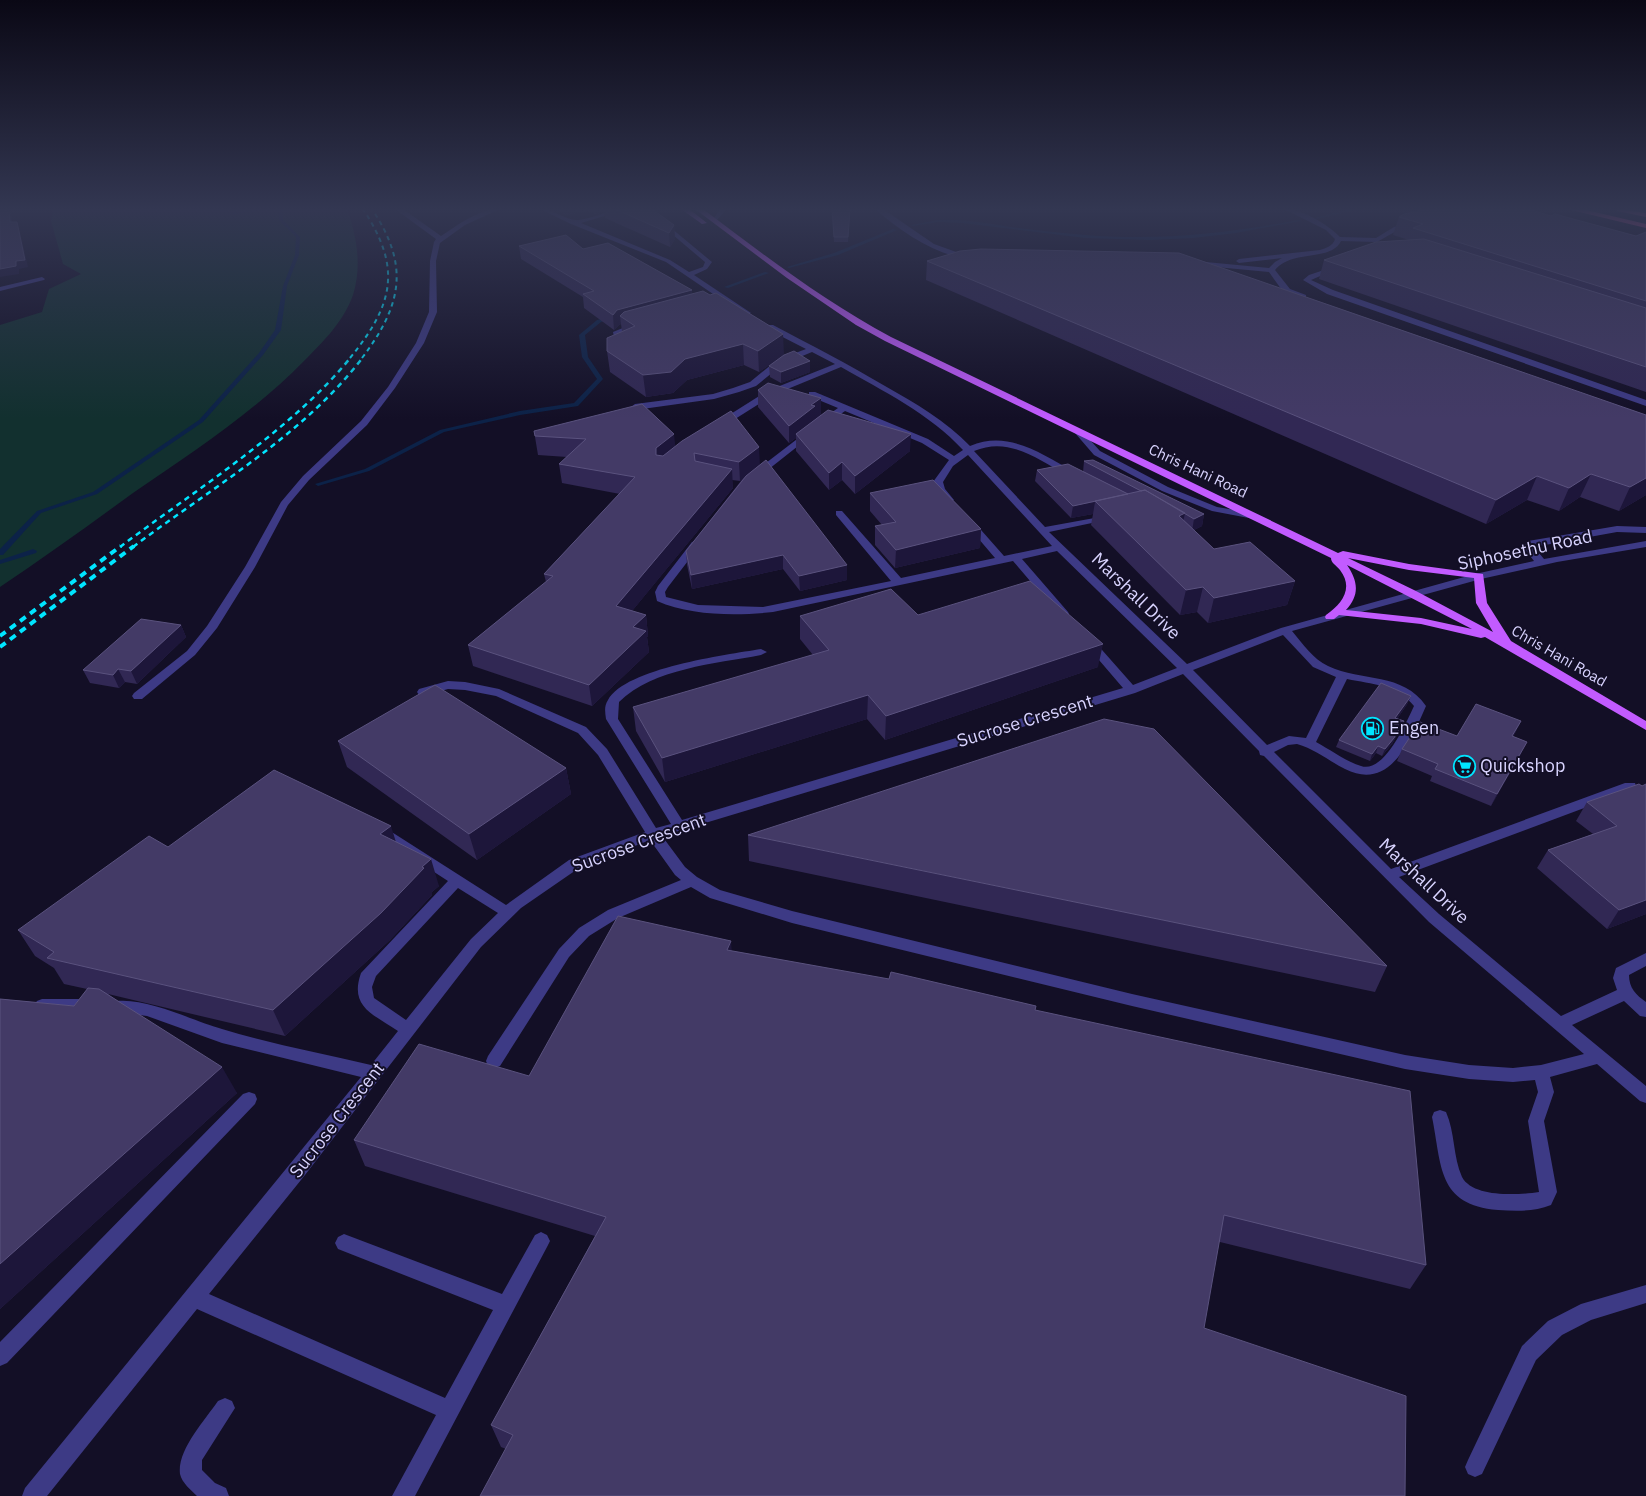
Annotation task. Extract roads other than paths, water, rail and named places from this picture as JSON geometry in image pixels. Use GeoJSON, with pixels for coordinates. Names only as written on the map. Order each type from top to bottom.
{"type":"FeatureCollection","features":[{"type":"Feature","properties":{"kind":"main road"},"geometry":{"type":"LineString","coordinates":[[790,279],[859,323],[932,362],[1079,433]]}},
{"type":"Feature","properties":{"kind":"main road","name":"Chris Hani Road"},"geometry":{"type":"LineString","coordinates":[[1254,516],[1412,593],[1507,644],[1646,726]]}},
{"type":"Feature","properties":{"kind":"main road"},"geometry":{"type":"LineString","coordinates":[[1319,547],[1382,562],[1479,576],[1477,588],[1479,600],[1507,644]]}},
{"type":"Feature","properties":{"kind":"main road"},"geometry":{"type":"LineString","coordinates":[[1319,547],[1340,563],[1351,581],[1351,598],[1346,605],[1330,617]]}},
{"type":"Feature","properties":{"kind":"main road"},"geometry":{"type":"LineString","coordinates":[[1343,613],[1421,621],[1507,644]]}},
{"type":"Feature","properties":{"kind":"street"},"geometry":{"type":"LineString","coordinates":[[138,696],[192,653],[211,628],[250,567],[284,504],[306,478],[364,423],[391,388],[420,343],[433,312],[433,279]]}},
{"type":"Feature","properties":{"kind":"street","name":"Marshall Drive"},"geometry":{"type":"LineString","coordinates":[[696,279],[724,302],[842,364],[918,408],[968,450],[1058,548],[1186,670],[1264,752],[1434,918],[1646,1096]]}},
{"type":"Feature","properties":{"kind":"street"},"geometry":{"type":"LineString","coordinates":[[1278,279],[1287,291]]}},
{"type":"Feature","properties":{"kind":"street"},"geometry":{"type":"LineString","coordinates":[[1308,279],[1307,280],[1330,292],[1646,403]]}},
{"type":"Feature","properties":{"kind":"street"},"geometry":{"type":"LineString","coordinates":[[0,289],[42,280]]}},
{"type":"Feature","properties":{"kind":"street"},"geometry":{"type":"LineString","coordinates":[[1270,286],[1315,301]]}},
{"type":"Feature","properties":{"kind":"street"},"geometry":{"type":"LineString","coordinates":[[620,351],[617,332],[648,322]]}},
{"type":"Feature","properties":{"kind":"street"},"geometry":{"type":"LineString","coordinates":[[635,407],[714,396],[736,390],[753,384],[780,362],[812,349]]}},
{"type":"Feature","properties":{"kind":"street"},"geometry":{"type":"LineString","coordinates":[[716,427],[770,393],[842,364]]}},
{"type":"Feature","properties":{"kind":"street"},"geometry":{"type":"LineString","coordinates":[[812,394],[925,441],[953,459]]}},
{"type":"Feature","properties":{"kind":"street"},"geometry":{"type":"LineString","coordinates":[[750,480],[844,407]]}},
{"type":"Feature","properties":{"kind":"street"},"geometry":{"type":"LineString","coordinates":[[1079,433],[1097,453],[1165,488],[1215,509],[1254,516]]}},
{"type":"Feature","properties":{"kind":"street"},"geometry":{"type":"LineString","coordinates":[[1002,560],[940,490],[938,482],[953,459],[968,450],[994,443],[1010,443],[1082,480]]}},
{"type":"Feature","properties":{"kind":"street"},"geometry":{"type":"LineString","coordinates":[[839,513],[899,583]]}},
{"type":"Feature","properties":{"kind":"street"},"geometry":{"type":"LineString","coordinates":[[1042,531],[1123,514]]}},
{"type":"Feature","properties":{"kind":"street"},"geometry":{"type":"LineString","coordinates":[[1541,562],[1528,547],[1532,543],[1618,529],[1646,530]]}},
{"type":"Feature","properties":{"kind":"street"},"geometry":{"type":"LineString","coordinates":[[706,532],[663,586],[660,592],[661,599],[667,603],[757,611],[899,583],[1058,548]]}},
{"type":"Feature","properties":{"kind":"street","name":"Siphosethu Road"},"geometry":{"type":"LineString","coordinates":[[1412,593],[1541,562],[1646,544]]}},
{"type":"Feature","properties":{"kind":"street"},"geometry":{"type":"LineString","coordinates":[[1015,557],[1073,623]]}},
{"type":"Feature","properties":{"kind":"street","name":"Sucrose Crescent"},"geometry":{"type":"LineString","coordinates":[[33,1496],[195,1298],[476,943],[507,912],[544,883],[574,864],[653,834],[1131,690],[1285,630],[1412,593]]}},
{"type":"Feature","properties":{"kind":"street"},"geometry":{"type":"LineString","coordinates":[[1264,752],[1284,741],[1294,740],[1309,744],[1359,770],[1377,772],[1385,766],[1412,723],[1420,706],[1414,697],[1388,684],[1343,675],[1320,667],[1285,630]]}},
{"type":"Feature","properties":{"kind":"street"},"geometry":{"type":"LineString","coordinates":[[1086,638],[1131,690]]}},
{"type":"Feature","properties":{"kind":"street"},"geometry":{"type":"LineString","coordinates":[[679,826],[612,719],[610,710],[613,701],[639,683],[672,671],[761,652]]}},
{"type":"Feature","properties":{"kind":"street"},"geometry":{"type":"LineString","coordinates":[[1309,744],[1343,675]]}},
{"type":"Feature","properties":{"kind":"street"},"geometry":{"type":"LineString","coordinates":[[414,698],[434,687],[464,686],[499,693],[582,730],[603,752],[653,834],[680,870],[692,882],[715,894],[792,917],[1141,1002],[1396,1060],[1469,1072],[1513,1075],[1541,1072],[1599,1056]]}},
{"type":"Feature","properties":{"kind":"street"},"geometry":{"type":"LineString","coordinates":[[1389,875],[1630,786]]}},
{"type":"Feature","properties":{"kind":"street"},"geometry":{"type":"LineString","coordinates":[[368,824],[507,912]]}},
{"type":"Feature","properties":{"kind":"street"},"geometry":{"type":"LineString","coordinates":[[407,1029],[367,1001],[364,987],[369,973],[457,880]]}},
{"type":"Feature","properties":{"kind":"street"},"geometry":{"type":"LineString","coordinates":[[494,1061],[564,953],[584,932],[613,914],[692,882]]}},
{"type":"Feature","properties":{"kind":"street"},"geometry":{"type":"LineString","coordinates":[[1646,959],[1620,972],[1619,983],[1626,994],[1646,1012]]}},
{"type":"Feature","properties":{"kind":"street"},"geometry":{"type":"LineString","coordinates":[[1560,1024],[1626,994]]}},
{"type":"Feature","properties":{"kind":"street"},"geometry":{"type":"LineString","coordinates":[[23,1007],[80,1004],[147,1010],[222,1036],[374,1073]]}},
{"type":"Feature","properties":{"kind":"street"},"geometry":{"type":"LineString","coordinates":[[1440,1117],[1453,1176],[1457,1185],[1468,1195],[1479,1199],[1536,1203],[1545,1199],[1548,1192],[1536,1121],[1546,1092],[1541,1072]]}},
{"type":"Feature","properties":{"kind":"street"},"geometry":{"type":"LineString","coordinates":[[0,1356],[249,1099]]}},
{"type":"Feature","properties":{"kind":"street"},"geometry":{"type":"LineString","coordinates":[[403,1496],[541,1241]]}},
{"type":"Feature","properties":{"kind":"street"},"geometry":{"type":"LineString","coordinates":[[344,1243],[506,1306]]}},
{"type":"Feature","properties":{"kind":"street"},"geometry":{"type":"LineString","coordinates":[[1475,1467],[1530,1352],[1555,1328],[1588,1311],[1646,1294]]}},
{"type":"Feature","properties":{"kind":"street"},"geometry":{"type":"LineString","coordinates":[[195,1298],[449,1410]]}},
{"type":"Feature","properties":{"kind":"street"},"geometry":{"type":"LineString","coordinates":[[218,1496],[207,1491],[191,1474],[192,1457],[224,1408]]}},
{"type":"Feature","properties":{"kind":"waterway"},"geometry":{"type":"LineString","coordinates":[[0,553],[39,512],[95,493],[201,421],[261,354],[278,330],[288,279]]}},
{"type":"Feature","properties":{"kind":"waterway"},"geometry":{"type":"LineString","coordinates":[[726,287],[750,279]]}},
{"type":"Feature","properties":{"kind":"waterway"},"geometry":{"type":"LineString","coordinates":[[318,484],[367,470],[442,431],[520,413],[576,405],[600,379],[585,357],[582,335],[599,321],[611,318]]}},
{"type":"Feature","properties":{"kind":"waterway"},"geometry":{"type":"LineString","coordinates":[[0,562],[33,551]]}},
{"type":"Feature","properties":{"kind":"railway"},"geometry":{"type":"LineString","coordinates":[[350,358],[365,339],[376,320],[384,303],[388,279]]}},
{"type":"Feature","properties":{"kind":"railway"},"geometry":{"type":"LineString","coordinates":[[362,358],[386,320],[393,303],[396,279]]}},
{"type":"Feature","properties":{"kind":"railway"},"geometry":{"type":"LineString","coordinates":[[120,547],[272,434],[327,384],[351,357]]}},
{"type":"Feature","properties":{"kind":"railway"},"geometry":{"type":"LineString","coordinates":[[133,547],[285,436],[340,385],[363,357]]}},
{"type":"Feature","properties":{"kind":"railway"},"geometry":{"type":"LineString","coordinates":[[0,636],[121,546]]}},
{"type":"Feature","properties":{"kind":"railway"},"geometry":{"type":"LineString","coordinates":[[0,647],[134,546]]}},
{"type":"Feature","properties":{"kind":"place","name":"Engen"},"geometry":{"type":"Point","coordinates":[1373,728]}},
{"type":"Feature","properties":{"kind":"place","name":"Quickshop"},"geometry":{"type":"Point","coordinates":[1464,766]}}]}
